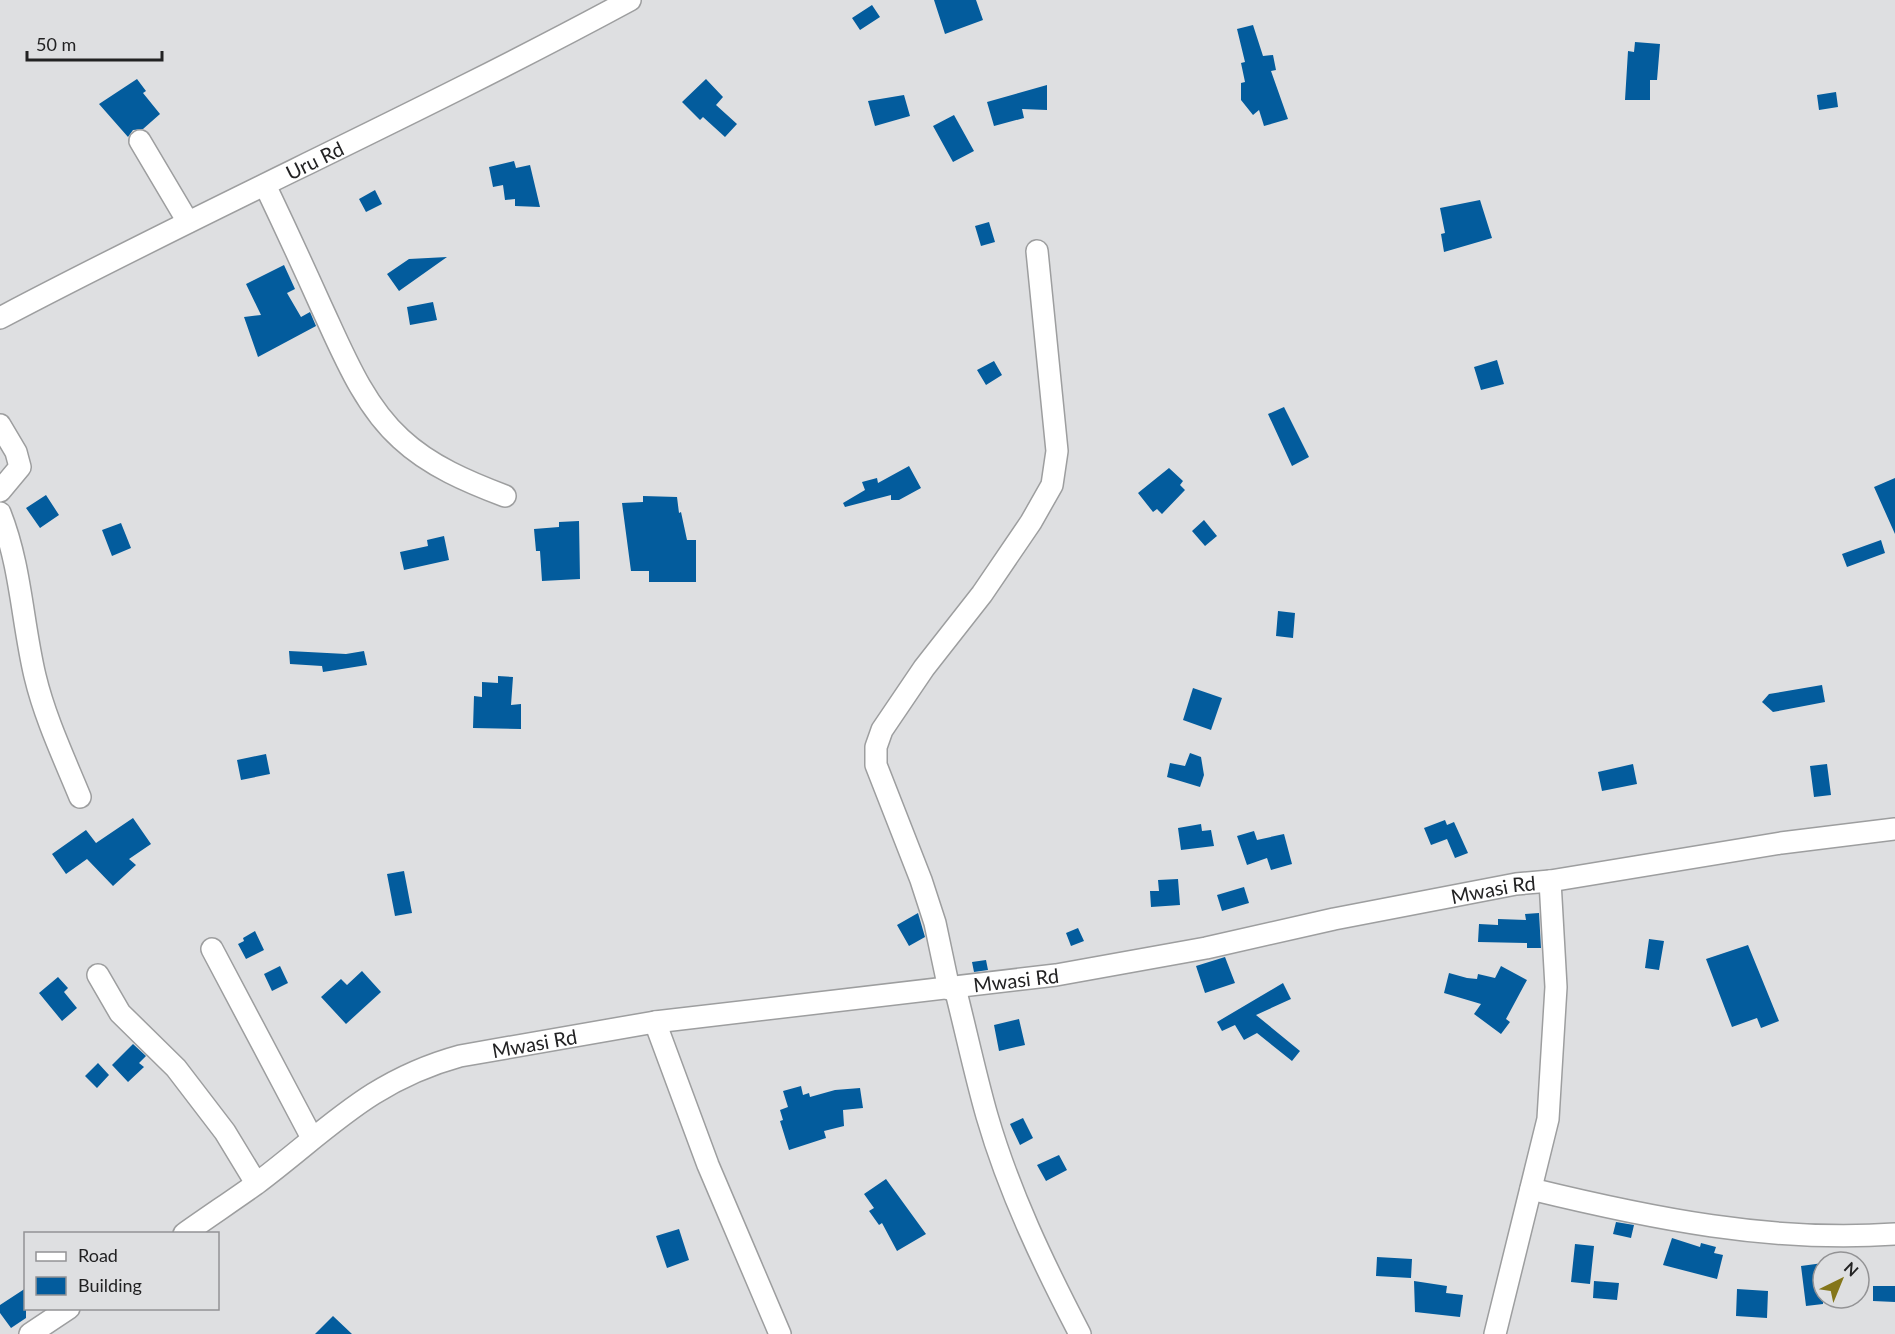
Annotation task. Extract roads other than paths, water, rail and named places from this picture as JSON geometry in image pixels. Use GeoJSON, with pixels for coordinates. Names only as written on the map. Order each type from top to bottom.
{"type":"FeatureCollection","features":[{"type":"Feature","properties":{"kind":"street","name":"Uru Rd"},"geometry":{"type":"LineString","coordinates":[[0,318],[188,222],[443,99],[630,0]]}},
{"type":"Feature","properties":{"kind":"street"},"geometry":{"type":"LineString","coordinates":[[140,141],[188,222]]}},
{"type":"Feature","properties":{"kind":"street"},"geometry":{"type":"LineString","coordinates":[[266,185],[332,331],[355,376],[382,420],[421,456],[462,479],[505,496]]}},
{"type":"Feature","properties":{"kind":"street"},"geometry":{"type":"LineString","coordinates":[[1038,250],[1058,452],[1052,485],[1031,522],[982,594],[906,694],[882,730],[876,747],[876,765],[921,880],[935,923],[987,1116],[1004,1165],[1036,1246],[1080,1334]]}},
{"type":"Feature","properties":{"kind":"street"},"geometry":{"type":"LineString","coordinates":[[0,425],[16,452],[20,467],[0,491]]}},
{"type":"Feature","properties":{"kind":"street"},"geometry":{"type":"LineString","coordinates":[[0,513],[9,537],[21,590],[40,695],[80,797]]}},
{"type":"Feature","properties":{"kind":"street","name":"Mwasi Rd"},"geometry":{"type":"LineString","coordinates":[[185,1232],[256,1183],[349,1108],[391,1082],[430,1064],[460,1056],[655,1022],[1056,975],[1172,954],[1516,884],[1550,881],[1759,846],[1895,829]]}},
{"type":"Feature","properties":{"kind":"street"},"geometry":{"type":"LineString","coordinates":[[1495,1334],[1548,1119],[1556,987],[1550,881]]}},
{"type":"Feature","properties":{"kind":"street"},"geometry":{"type":"LineString","coordinates":[[212,950],[312,1138]]}},
{"type":"Feature","properties":{"kind":"street"},"geometry":{"type":"LineString","coordinates":[[98,975],[120,1012],[176,1068],[218,1123],[256,1183]]}},
{"type":"Feature","properties":{"kind":"street"},"geometry":{"type":"LineString","coordinates":[[655,1022],[708,1165],[780,1334]]}},
{"type":"Feature","properties":{"kind":"street"},"geometry":{"type":"LineString","coordinates":[[1531,1189],[1632,1214],[1754,1231],[1847,1238],[1895,1234]]}},
{"type":"Feature","properties":{"kind":"street"},"geometry":{"type":"LineString","coordinates":[[30,1334],[66,1310]]}}]}
